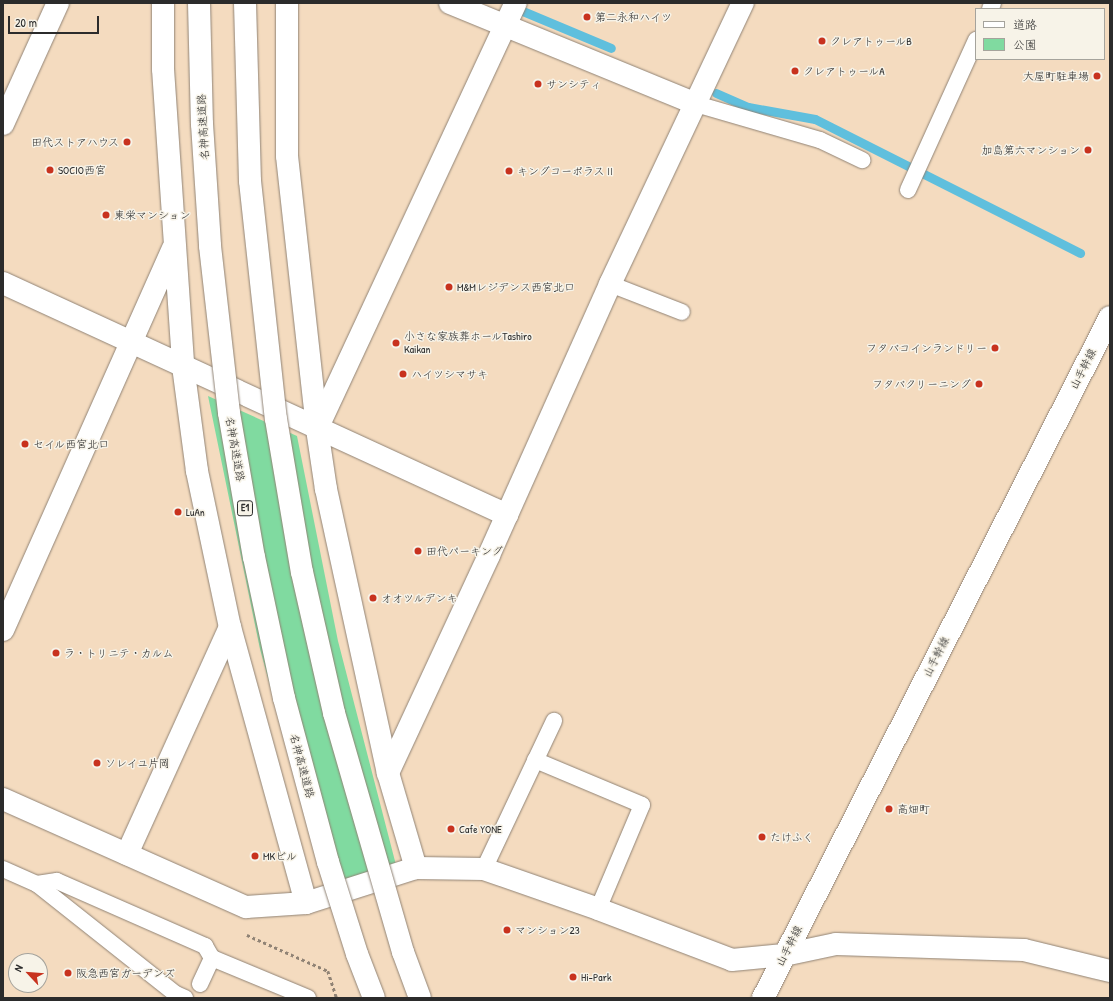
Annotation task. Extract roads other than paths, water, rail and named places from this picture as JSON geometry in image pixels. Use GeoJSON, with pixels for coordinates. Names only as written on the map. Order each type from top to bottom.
{"type":"FeatureCollection","features":[{"type":"Feature","properties":{"kind":"main road"},"geometry":{"type":"LineString","coordinates":[[3,124],[58,3]]}},
{"type":"Feature","properties":{"kind":"main road"},"geometry":{"type":"LineString","coordinates":[[163,3],[163,69],[174,245],[183,366],[197,471],[230,627],[306,903]]}},
{"type":"Feature","properties":{"kind":"main road","name":"名神高速道路"},"geometry":{"type":"LineString","coordinates":[[199,3],[202,124],[210,246],[229,413],[254,557],[284,698],[328,862],[357,954],[374,998]]}},
{"type":"Feature","properties":{"kind":"main road"},"geometry":{"type":"LineString","coordinates":[[245,3],[250,181],[276,420],[302,572],[334,713],[403,952],[420,998]]}},
{"type":"Feature","properties":{"kind":"main road"},"geometry":{"type":"LineString","coordinates":[[287,3],[287,156],[317,429],[326,489],[388,773],[416,868]]}},
{"type":"Feature","properties":{"kind":"main road"},"geometry":{"type":"LineString","coordinates":[[450,3],[511,14],[696,104]]}},
{"type":"Feature","properties":{"kind":"main road"},"geometry":{"type":"LineString","coordinates":[[388,773],[507,515],[610,284],[743,3]]}},
{"type":"Feature","properties":{"kind":"main road"},"geometry":{"type":"LineString","coordinates":[[317,429],[511,14]]}},
{"type":"Feature","properties":{"kind":"main road"},"geometry":{"type":"LineString","coordinates":[[3,630],[133,342],[174,245]]}},
{"type":"Feature","properties":{"kind":"main road"},"geometry":{"type":"LineString","coordinates":[[3,283],[133,342],[317,429],[507,515]]}},
{"type":"Feature","properties":{"kind":"main road","name":"山手幹線"},"geometry":{"type":"LineString","coordinates":[[763,998],[1110,317]]}},
{"type":"Feature","properties":{"kind":"main road"},"geometry":{"type":"LineString","coordinates":[[127,854],[230,627]]}},
{"type":"Feature","properties":{"kind":"main road"},"geometry":{"type":"LineString","coordinates":[[3,799],[246,907],[306,903],[416,868],[484,869],[598,909],[732,960],[784,955],[836,944],[1024,950],[1110,971]]}},
{"type":"Feature","properties":{"kind":"lane"},"geometry":{"type":"LineString","coordinates":[[908,190],[975,42]]}},
{"type":"Feature","properties":{"kind":"lane"},"geometry":{"type":"LineString","coordinates":[[696,104],[820,140],[862,160]]}},
{"type":"Feature","properties":{"kind":"lane"},"geometry":{"type":"LineString","coordinates":[[610,284],[682,312]]}},
{"type":"Feature","properties":{"kind":"lane"},"geometry":{"type":"LineString","coordinates":[[484,869],[554,721]]}},
{"type":"Feature","properties":{"kind":"lane"},"geometry":{"type":"LineString","coordinates":[[535,760],[642,805],[598,909]]}},
{"type":"Feature","properties":{"kind":"lane"},"geometry":{"type":"LineString","coordinates":[[3,868],[37,884],[176,994],[185,998]]}},
{"type":"Feature","properties":{"kind":"lane"},"geometry":{"type":"LineString","coordinates":[[37,884],[57,881],[205,946],[212,958],[308,998]]}},
{"type":"Feature","properties":{"kind":"lane"},"geometry":{"type":"LineString","coordinates":[[200,984],[212,958]]}},
{"type":"Feature","properties":{"kind":"waterway"},"geometry":{"type":"LineString","coordinates":[[513,7],[611,48]]}},
{"type":"Feature","properties":{"kind":"waterway"},"geometry":{"type":"LineString","coordinates":[[716,93],[748,107],[815,119],[1080,253]]}},
{"type":"Feature","properties":{"kind":"place","name":"第二永和ハイツ"},"geometry":{"type":"Point","coordinates":[587,17]}},
{"type":"Feature","properties":{"kind":"place","name":"クレアトゥールB"},"geometry":{"type":"Point","coordinates":[822,41]}},
{"type":"Feature","properties":{"kind":"place","name":"クレアトゥールA"},"geometry":{"type":"Point","coordinates":[795,71]}},
{"type":"Feature","properties":{"kind":"place","name":"大屋町駐車場"},"geometry":{"type":"Point","coordinates":[1097,76]}},
{"type":"Feature","properties":{"kind":"place","name":"サンシティ"},"geometry":{"type":"Point","coordinates":[538,84]}},
{"type":"Feature","properties":{"kind":"place","name":"田代ストアハウス"},"geometry":{"type":"Point","coordinates":[127,142]}},
{"type":"Feature","properties":{"kind":"place","name":"加島第六マンション"},"geometry":{"type":"Point","coordinates":[1088,150]}},
{"type":"Feature","properties":{"kind":"place","name":"SOCIO西宮"},"geometry":{"type":"Point","coordinates":[50,170]}},
{"type":"Feature","properties":{"kind":"place","name":"キングコーポラスⅡ"},"geometry":{"type":"Point","coordinates":[509,171]}},
{"type":"Feature","properties":{"kind":"place","name":"東栄マンション"},"geometry":{"type":"Point","coordinates":[106,215]}},
{"type":"Feature","properties":{"kind":"place","name":"M&Mレジデンス西宮北口"},"geometry":{"type":"Point","coordinates":[449,287]}},
{"type":"Feature","properties":{"kind":"place","name":"小さな家族葬ホールTashiro Kaikan"},"geometry":{"type":"Point","coordinates":[396,343]}},
{"type":"Feature","properties":{"kind":"place","name":"フタバコインランドリー"},"geometry":{"type":"Point","coordinates":[995,348]}},
{"type":"Feature","properties":{"kind":"place","name":"ハイツシマサキ"},"geometry":{"type":"Point","coordinates":[403,374]}},
{"type":"Feature","properties":{"kind":"place","name":"フタバクリーニング"},"geometry":{"type":"Point","coordinates":[979,384]}},
{"type":"Feature","properties":{"kind":"place","name":"セイル西宮北口"},"geometry":{"type":"Point","coordinates":[25,444]}},
{"type":"Feature","properties":{"kind":"place","name":"LuAn"},"geometry":{"type":"Point","coordinates":[178,512]}},
{"type":"Feature","properties":{"kind":"place","name":"田代パーキング"},"geometry":{"type":"Point","coordinates":[418,551]}},
{"type":"Feature","properties":{"kind":"place","name":"オオツルデンキ"},"geometry":{"type":"Point","coordinates":[373,598]}},
{"type":"Feature","properties":{"kind":"place","name":"ラ・トリニテ・カルム"},"geometry":{"type":"Point","coordinates":[56,653]}},
{"type":"Feature","properties":{"kind":"place","name":"ソレイユ片岡"},"geometry":{"type":"Point","coordinates":[97,763]}},
{"type":"Feature","properties":{"kind":"place","name":"高畑町"},"geometry":{"type":"Point","coordinates":[889,809]}},
{"type":"Feature","properties":{"kind":"place","name":"Cafe YONE"},"geometry":{"type":"Point","coordinates":[451,829]}},
{"type":"Feature","properties":{"kind":"place","name":"たけふく"},"geometry":{"type":"Point","coordinates":[762,837]}},
{"type":"Feature","properties":{"kind":"place","name":"MKビル"},"geometry":{"type":"Point","coordinates":[255,856]}},
{"type":"Feature","properties":{"kind":"place","name":"マンション23"},"geometry":{"type":"Point","coordinates":[507,930]}},
{"type":"Feature","properties":{"kind":"place","name":"阪急西宮ガーデンズ"},"geometry":{"type":"Point","coordinates":[68,973]}},
{"type":"Feature","properties":{"kind":"place","name":"Hi-Park"},"geometry":{"type":"Point","coordinates":[573,977]}}]}
